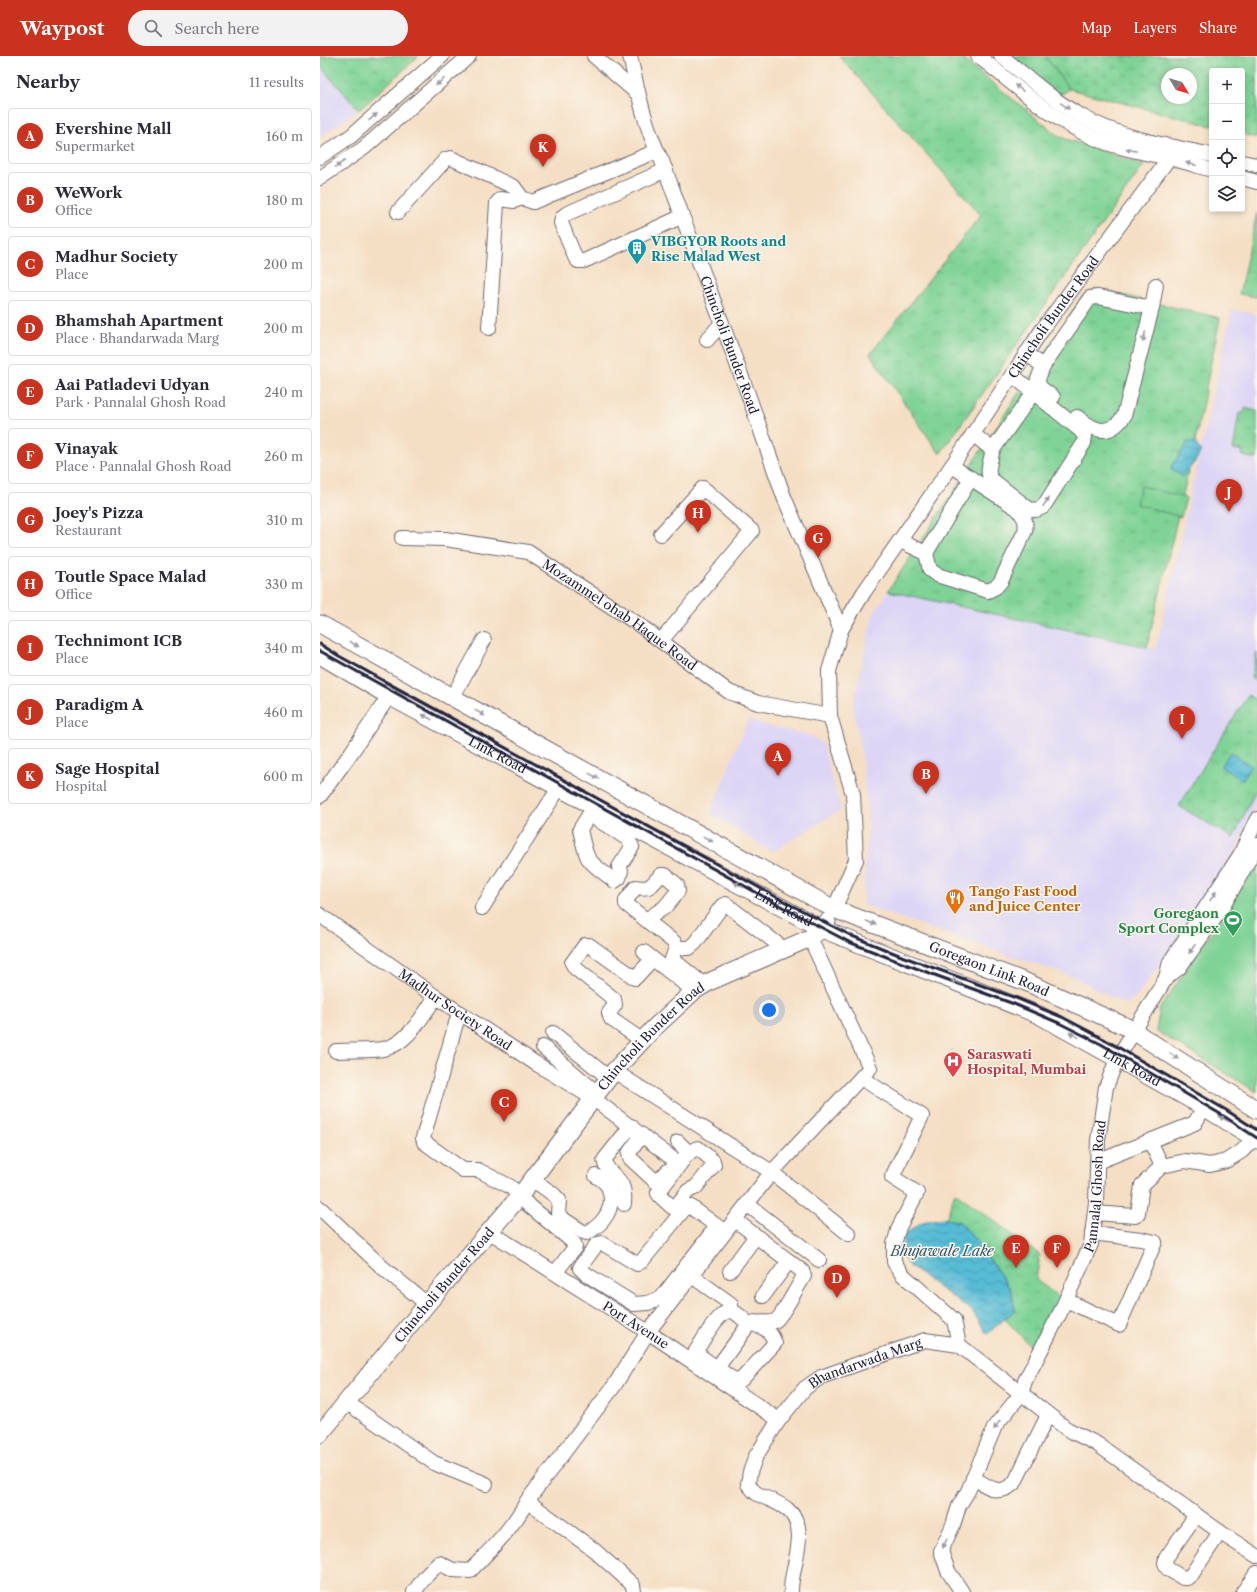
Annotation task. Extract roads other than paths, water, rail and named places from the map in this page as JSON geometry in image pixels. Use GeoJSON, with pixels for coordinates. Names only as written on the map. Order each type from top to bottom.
{"type":"FeatureCollection","features":[{"type":"Feature","properties":{"kind":"main road","name":"Link Road"},"geometry":{"type":"LineString","coordinates":[[320,624],[834,909]]}},
{"type":"Feature","properties":{"kind":"main road","name":"Link Road"},"geometry":{"type":"LineString","coordinates":[[320,654],[389,696],[559,788],[591,810],[631,834],[816,934],[1039,1015],[1204,1107],[1256,1139]]}},
{"type":"Feature","properties":{"kind":"main road"},"geometry":{"type":"LineString","coordinates":[[506,760],[522,737]]}},
{"type":"Feature","properties":{"kind":"main road","name":"Chincholi Bunder Road"},"geometry":{"type":"LineString","coordinates":[[320,1434],[427,1304],[519,1197],[612,1075],[643,1040],[699,988],[816,934],[834,909]]}},
{"type":"Feature","properties":{"kind":"main road","name":"Goregaon Link Road"},"geometry":{"type":"LineString","coordinates":[[834,909],[1026,982],[1138,1033]]}},
{"type":"Feature","properties":{"kind":"main road"},"geometry":{"type":"LineString","coordinates":[[1138,1033],[1257,1110]]}},
{"type":"Feature","properties":{"kind":"street"},"geometry":{"type":"LineString","coordinates":[[320,157],[351,136],[442,56]]}},
{"type":"Feature","properties":{"kind":"street"},"geometry":{"type":"LineString","coordinates":[[320,178],[364,148],[469,56]]}},
{"type":"Feature","properties":{"kind":"street"},"geometry":{"type":"LineString","coordinates":[[594,56],[638,94]]}},
{"type":"Feature","properties":{"kind":"street","name":"Chincholi Bunder Road"},"geometry":{"type":"LineString","coordinates":[[630,56],[638,94],[657,151],[666,170],[683,216],[784,497],[841,630]]}},
{"type":"Feature","properties":{"kind":"street"},"geometry":{"type":"LineString","coordinates":[[978,56],[1054,115],[1093,138],[1123,148],[1209,155]]}},
{"type":"Feature","properties":{"kind":"street"},"geometry":{"type":"LineString","coordinates":[[1001,56],[1062,104],[1080,116],[1098,125],[1172,152],[1209,169]]}},
{"type":"Feature","properties":{"kind":"street"},"geometry":{"type":"LineString","coordinates":[[398,212],[446,159],[451,158],[514,187],[522,198],[533,202],[657,151]]}},
{"type":"Feature","properties":{"kind":"street","name":"Chincholi Bunder Road"},"geometry":{"type":"LineString","coordinates":[[834,909],[856,860],[853,794],[830,716],[829,671],[841,630],[864,592],[952,466],[1026,353],[1172,152]]}},
{"type":"Feature","properties":{"kind":"street"},"geometry":{"type":"LineString","coordinates":[[1245,163],[1257,166]]}},
{"type":"Feature","properties":{"kind":"street"},"geometry":{"type":"LineString","coordinates":[[666,170],[566,214],[562,218],[561,222],[575,257],[578,261],[584,261],[683,216]]}},
{"type":"Feature","properties":{"kind":"street"},"geometry":{"type":"LineString","coordinates":[[1245,179],[1257,182]]}},
{"type":"Feature","properties":{"kind":"street"},"geometry":{"type":"LineString","coordinates":[[489,328],[497,203],[501,199],[514,201],[522,198]]}},
{"type":"Feature","properties":{"kind":"street"},"geometry":{"type":"LineString","coordinates":[[1152,308],[1098,297],[1090,298],[1043,366],[1038,382],[1042,389],[1090,428],[1100,430],[1111,429],[1118,424],[1124,416],[1152,308],[1156,285]]}},
{"type":"Feature","properties":{"kind":"street"},"geometry":{"type":"LineString","coordinates":[[707,340],[722,323]]}},
{"type":"Feature","properties":{"kind":"street"},"geometry":{"type":"LineString","coordinates":[[1026,353],[1043,366]]}},
{"type":"Feature","properties":{"kind":"street"},"geometry":{"type":"LineString","coordinates":[[1012,375],[1080,430],[1084,436],[1084,443],[1043,507],[1036,510],[1029,508],[992,479],[988,471],[992,450],[1033,393]]}},
{"type":"Feature","properties":{"kind":"street"},"geometry":{"type":"LineString","coordinates":[[973,434],[992,450]]}},
{"type":"Feature","properties":{"kind":"street"},"geometry":{"type":"LineString","coordinates":[[952,466],[1018,509],[1023,515],[1026,523],[1025,531],[1001,581],[996,587],[988,591],[937,575],[930,570],[927,562],[926,553],[970,478]]}},
{"type":"Feature","properties":{"kind":"street"},"geometry":{"type":"LineString","coordinates":[[661,534],[703,488],[752,531],[661,641]]}},
{"type":"Feature","properties":{"kind":"street","name":"Mozammel ohab Haque Road"},"geometry":{"type":"LineString","coordinates":[[402,538],[445,539],[528,552],[638,624],[729,692],[758,703],[830,716]]}},
{"type":"Feature","properties":{"kind":"street"},"geometry":{"type":"LineString","coordinates":[[900,541],[926,553]]}},
{"type":"Feature","properties":{"kind":"street"},"geometry":{"type":"LineString","coordinates":[[452,698],[484,640]]}},
{"type":"Feature","properties":{"kind":"street"},"geometry":{"type":"LineString","coordinates":[[320,796],[389,696]]}},
{"type":"Feature","properties":{"kind":"street"},"geometry":{"type":"LineString","coordinates":[[482,908],[559,788]]}},
{"type":"Feature","properties":{"kind":"street"},"geometry":{"type":"LineString","coordinates":[[591,810],[580,829],[588,857],[599,870],[615,881],[619,878],[621,871],[619,867],[632,847],[631,834]]}},
{"type":"Feature","properties":{"kind":"street"},"geometry":{"type":"LineString","coordinates":[[1166,978],[1170,962],[1240,855],[1257,819]]}},
{"type":"Feature","properties":{"kind":"street"},"geometry":{"type":"LineString","coordinates":[[1166,978],[1179,968],[1222,908],[1257,845]]}},
{"type":"Feature","properties":{"kind":"street"},"geometry":{"type":"LineString","coordinates":[[676,948],[689,948],[695,943],[722,906],[726,904],[784,949]]}},
{"type":"Feature","properties":{"kind":"street","name":"Madhur Society Road"},"geometry":{"type":"LineString","coordinates":[[320,916],[459,1013],[535,1063],[596,1096]]}},
{"type":"Feature","properties":{"kind":"street"},"geometry":{"type":"LineString","coordinates":[[646,920],[675,943],[676,948],[672,959],[699,988]]}},
{"type":"Feature","properties":{"kind":"street"},"geometry":{"type":"LineString","coordinates":[[721,1229],[691,1207],[685,1208],[638,1264],[602,1243],[597,1244],[582,1263],[580,1268],[586,1274],[634,1304],[648,1303],[662,1297],[721,1229],[735,1220],[772,1172],[870,1068],[816,934]]}},
{"type":"Feature","properties":{"kind":"street"},"geometry":{"type":"LineString","coordinates":[[643,1040],[611,1019],[609,1013],[615,1005],[614,999],[575,968],[572,963],[585,946],[589,945],[635,978],[645,958],[699,988]]}},
{"type":"Feature","properties":{"kind":"street","name":"Pannalal Ghosh Road"},"geometry":{"type":"LineString","coordinates":[[962,1592],[948,1571],[941,1552],[953,1525],[959,1506],[968,1492],[995,1426],[1021,1394],[1025,1381],[1066,1300],[1091,1244],[1095,1213],[1098,1140],[1106,1086],[1117,1059],[1138,1033],[1166,978]]}},
{"type":"Feature","properties":{"kind":"street"},"geometry":{"type":"LineString","coordinates":[[336,1051],[383,1049],[395,1045],[404,1039],[436,997]]}},
{"type":"Feature","properties":{"kind":"street"},"geometry":{"type":"LineString","coordinates":[[459,1013],[423,1138],[424,1142],[463,1170],[478,1170],[511,1187],[519,1197],[574,1243],[575,1248],[559,1268]]}},
{"type":"Feature","properties":{"kind":"street"},"geometry":{"type":"LineString","coordinates":[[553,1033],[612,1075],[772,1172],[849,1234]]}},
{"type":"Feature","properties":{"kind":"street"},"geometry":{"type":"LineString","coordinates":[[543,1047],[596,1096],[636,1130],[683,1158]]}},
{"type":"Feature","properties":{"kind":"street"},"geometry":{"type":"LineString","coordinates":[[861,1078],[922,1116],[892,1177],[917,1193],[899,1227],[894,1244],[894,1262],[902,1274],[954,1320],[959,1345]]}},
{"type":"Feature","properties":{"kind":"street"},"geometry":{"type":"LineString","coordinates":[[1097,1162],[1195,1123],[1204,1107]]}},
{"type":"Feature","properties":{"kind":"street"},"geometry":{"type":"LineString","coordinates":[[636,1130],[629,1153],[630,1158],[655,1181],[658,1181],[683,1158]]}},
{"type":"Feature","properties":{"kind":"street"},"geometry":{"type":"LineString","coordinates":[[624,1204],[625,1195],[623,1187],[619,1179],[605,1165],[604,1160],[636,1130]]}},
{"type":"Feature","properties":{"kind":"street"},"geometry":{"type":"LineString","coordinates":[[1095,1213],[1135,1216],[1138,1213],[1142,1185],[1162,1166],[1185,1161],[1210,1165],[1221,1162],[1237,1155],[1256,1139]]}},
{"type":"Feature","properties":{"kind":"street"},"geometry":{"type":"LineString","coordinates":[[1150,1141],[1162,1166]]}},
{"type":"Feature","properties":{"kind":"street"},"geometry":{"type":"LineString","coordinates":[[678,1142],[683,1158]]}},
{"type":"Feature","properties":{"kind":"street"},"geometry":{"type":"LineString","coordinates":[[532,1179],[559,1200],[558,1213],[560,1217],[587,1233],[594,1229],[610,1210],[610,1191],[606,1184],[596,1176]]}},
{"type":"Feature","properties":{"kind":"street"},"geometry":{"type":"LineString","coordinates":[[747,1204],[819,1260]]}},
{"type":"Feature","properties":{"kind":"street"},"geometry":{"type":"LineString","coordinates":[[320,1208],[382,1267],[427,1304]]}},
{"type":"Feature","properties":{"kind":"street"},"geometry":{"type":"LineString","coordinates":[[692,1276],[741,1314],[772,1334],[774,1343],[742,1379],[737,1382],[714,1371],[697,1354],[696,1351],[718,1318],[729,1311],[741,1314],[757,1323],[768,1323],[777,1320],[804,1276],[802,1272],[785,1258],[735,1220]]}},
{"type":"Feature","properties":{"kind":"street"},"geometry":{"type":"LineString","coordinates":[[414,1592],[424,1577],[439,1563],[453,1570],[470,1571],[503,1534],[614,1386],[648,1332],[692,1276],[721,1229]]}},
{"type":"Feature","properties":{"kind":"street","name":"Port Avenue"},"geometry":{"type":"LineString","coordinates":[[490,1232],[648,1332],[714,1371],[779,1420]]}},
{"type":"Feature","properties":{"kind":"street"},"geometry":{"type":"LineString","coordinates":[[1066,1300],[1119,1324],[1155,1242],[1092,1233]]}},
{"type":"Feature","properties":{"kind":"street"},"geometry":{"type":"LineString","coordinates":[[734,1274],[759,1239]]}},
{"type":"Feature","properties":{"kind":"street"},"geometry":{"type":"LineString","coordinates":[[760,1293],[785,1258]]}},
{"type":"Feature","properties":{"kind":"street"},"geometry":{"type":"LineString","coordinates":[[577,1287],[586,1274]]}},
{"type":"Feature","properties":{"kind":"street"},"geometry":{"type":"LineString","coordinates":[[625,1317],[634,1304]]}},
{"type":"Feature","properties":{"kind":"street"},"geometry":{"type":"LineString","coordinates":[[714,1371],[741,1314]]}},
{"type":"Feature","properties":{"kind":"street","name":"Bhandarwada Marg"},"geometry":{"type":"LineString","coordinates":[[792,1592],[791,1582],[800,1542],[795,1518],[787,1509],[778,1503],[755,1493],[748,1484],[750,1472],[756,1456],[779,1420],[805,1388],[821,1377],[925,1340],[959,1345],[1067,1429],[1097,1444],[1220,1532],[1257,1556]]}},
{"type":"Feature","properties":{"kind":"street"},"geometry":{"type":"LineString","coordinates":[[346,1402],[434,1463],[486,1484]]}},
{"type":"Feature","properties":{"kind":"street"},"geometry":{"type":"LineString","coordinates":[[973,1478],[996,1490],[1002,1491],[1009,1488],[1015,1482],[1048,1415]]}},
{"type":"Feature","properties":{"kind":"street"},"geometry":{"type":"LineString","coordinates":[[527,1501],[594,1550],[633,1585],[634,1592]]}},
{"type":"Feature","properties":{"kind":"street"},"geometry":{"type":"LineString","coordinates":[[1196,1515],[1166,1558],[1165,1563],[1168,1569],[1183,1578],[1187,1578],[1192,1574],[1220,1532]]}},
{"type":"Feature","properties":{"kind":"street"},"geometry":{"type":"LineString","coordinates":[[1243,1592],[1257,1573]]}},
{"type":"Feature","properties":{"kind":"water"},"geometry":{"type":"Polygon","coordinates":[[[1188,442],[1195,443],[1201,451],[1183,477],[1170,469],[1188,442]]]}},
{"type":"Feature","properties":{"kind":"water"},"geometry":{"type":"Polygon","coordinates":[[[1230,752],[1251,766],[1242,780],[1221,767],[1230,752]]]}},
{"type":"Feature","properties":{"kind":"water","name":"Bhujawale Lake"},"geometry":{"type":"Polygon","coordinates":[[[943,1218],[960,1222],[981,1247],[1011,1290],[1015,1310],[987,1334],[972,1311],[909,1266],[901,1252],[905,1234],[922,1222],[943,1218]]]}},
{"type":"Feature","properties":{"kind":"railway"},"geometry":{"type":"LineString","coordinates":[[320,644],[339,656],[789,904],[852,936],[1062,1017],[1104,1039],[1226,1110],[1257,1130]]}},
{"type":"Feature","properties":{"kind":"railway"},"geometry":{"type":"LineString","coordinates":[[320,651],[786,909],[849,942],[1014,1004],[1059,1023],[1101,1044],[1222,1115],[1257,1138]]}},
{"type":"Feature","properties":{"kind":"place","name":"Sage Hospital"},"geometry":{"type":"Point","coordinates":[543,167]}},
{"type":"Feature","properties":{"kind":"place","name":"VIBGYOR Roots and Rise Malad West"},"geometry":{"type":"Point","coordinates":[637,265]}},
{"type":"Feature","properties":{"kind":"place","name":"Paradigm A"},"geometry":{"type":"Point","coordinates":[1229,512]}},
{"type":"Feature","properties":{"kind":"place","name":"Toutle Space Malad"},"geometry":{"type":"Point","coordinates":[698,533]}},
{"type":"Feature","properties":{"kind":"place","name":"Joey's Pizza"},"geometry":{"type":"Point","coordinates":[818,558]}},
{"type":"Feature","properties":{"kind":"place","name":"Technimont ICB"},"geometry":{"type":"Point","coordinates":[1182,739]}},
{"type":"Feature","properties":{"kind":"place","name":"Evershine Mall"},"geometry":{"type":"Point","coordinates":[778,776]}},
{"type":"Feature","properties":{"kind":"place","name":"WeWork"},"geometry":{"type":"Point","coordinates":[926,794]}},
{"type":"Feature","properties":{"kind":"place","name":"Tango Fast Food and Juice Center"},"geometry":{"type":"Point","coordinates":[955,915]}},
{"type":"Feature","properties":{"kind":"place","name":"Goregaon Sport Complex"},"geometry":{"type":"Point","coordinates":[1233,937]}},
{"type":"Feature","properties":{"kind":"place","name":"Saraswati Hospital, Mumbai"},"geometry":{"type":"Point","coordinates":[953,1078]}},
{"type":"Feature","properties":{"kind":"place","name":"Madhur Society"},"geometry":{"type":"Point","coordinates":[504,1122]}},
{"type":"Feature","properties":{"kind":"place","name":"Aai Patladevi Udyan"},"geometry":{"type":"Point","coordinates":[1016,1268]}},
{"type":"Feature","properties":{"kind":"place","name":"Vinayak"},"geometry":{"type":"Point","coordinates":[1057,1268]}},
{"type":"Feature","properties":{"kind":"place","name":"Bhamshah Apartment"},"geometry":{"type":"Point","coordinates":[837,1298]}}]}
